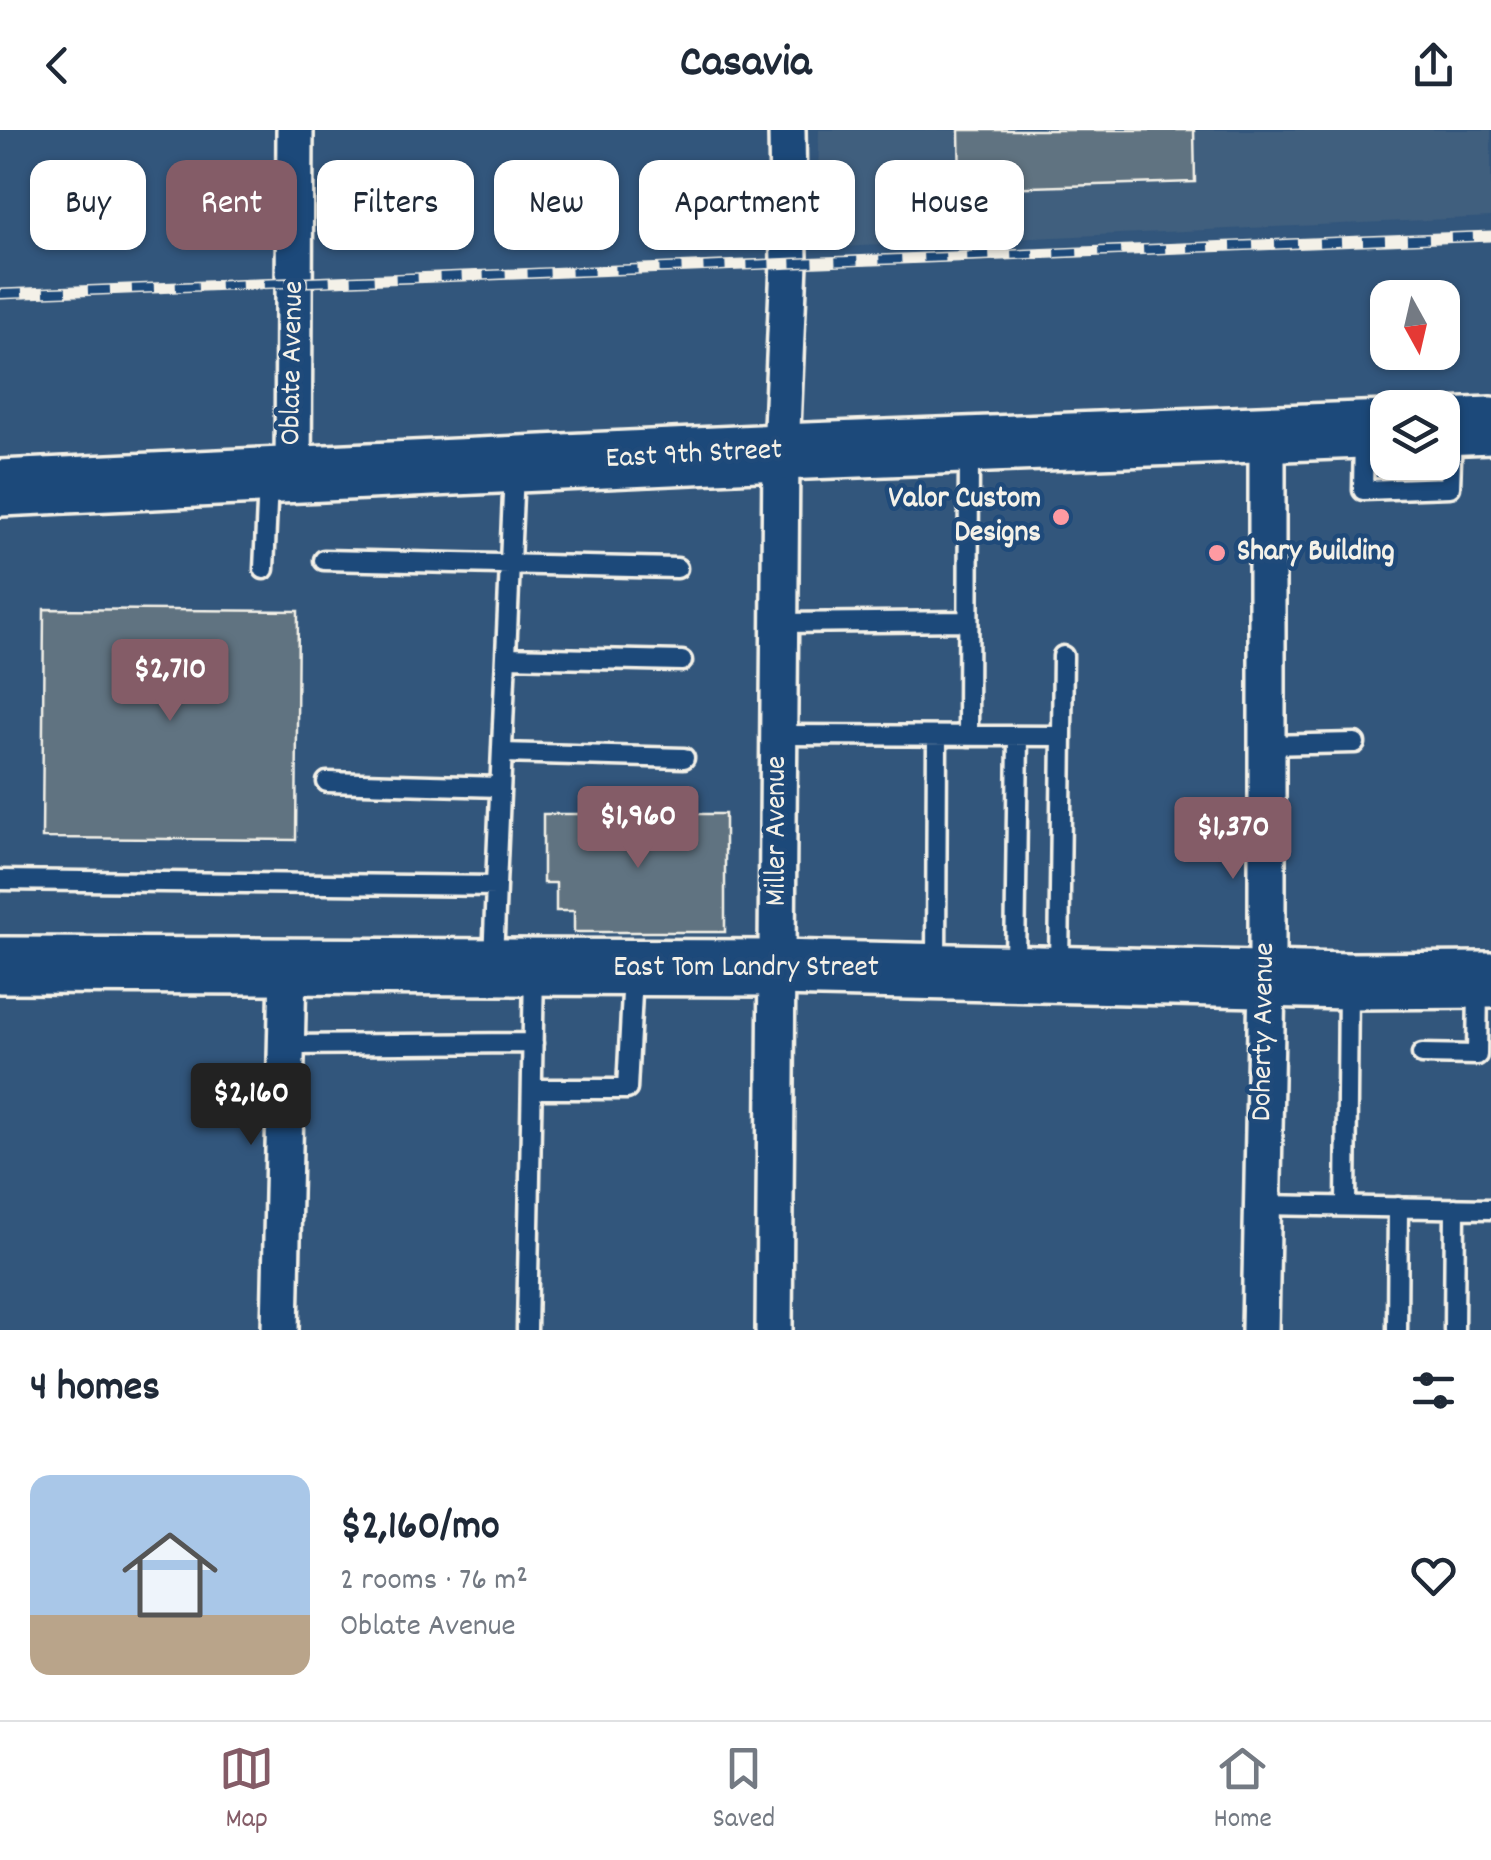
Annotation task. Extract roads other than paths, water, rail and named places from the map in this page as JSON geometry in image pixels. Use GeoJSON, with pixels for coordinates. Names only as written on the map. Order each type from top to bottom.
{"type":"FeatureCollection","features":[{"type":"Feature","properties":{"kind":"main road","name":"East 9th Street"},"geometry":{"type":"LineString","coordinates":[[0,488],[781,452],[1370,430]]}},
{"type":"Feature","properties":{"kind":"main road","name":"East Tom Landry Street"},"geometry":{"type":"LineString","coordinates":[[0,966],[777,968],[1348,981],[1485,980]]}},
{"type":"Feature","properties":{"kind":"street","name":"Oblate Avenue"},"geometry":{"type":"LineString","coordinates":[[281,477],[295,130]]}},
{"type":"Feature","properties":{"kind":"street","name":"Miller Avenue"},"geometry":{"type":"LineString","coordinates":[[774,1330],[781,452],[789,263],[787,130]]}},
{"type":"Feature","properties":{"kind":"street","name":"Doherty Avenue"},"geometry":{"type":"LineString","coordinates":[[1260,1330],[1267,978],[1267,434]]}},
{"type":"Feature","properties":{"kind":"street"},"geometry":{"type":"LineString","coordinates":[[280,1330],[288,968]]}},
{"type":"Feature","properties":{"kind":"lane"},"geometry":{"type":"LineString","coordinates":[[968,736],[969,445]]}},
{"type":"Feature","properties":{"kind":"lane"},"geometry":{"type":"LineString","coordinates":[[1370,456],[1362,490],[1450,487],[1451,480]]}},
{"type":"Feature","properties":{"kind":"lane"},"geometry":{"type":"LineString","coordinates":[[515,465],[496,886],[533,1043],[527,1330]]}},
{"type":"Feature","properties":{"kind":"lane"},"geometry":{"type":"LineString","coordinates":[[264,569],[281,477]]}},
{"type":"Feature","properties":{"kind":"lane"},"geometry":{"type":"LineString","coordinates":[[324,560],[678,568]]}},
{"type":"Feature","properties":{"kind":"lane"},"geometry":{"type":"LineString","coordinates":[[780,623],[968,621]]}},
{"type":"Feature","properties":{"kind":"lane"},"geometry":{"type":"LineString","coordinates":[[1037,973],[1062,736],[1063,656]]}},
{"type":"Feature","properties":{"kind":"lane"},"geometry":{"type":"LineString","coordinates":[[506,657],[682,661]]}},
{"type":"Feature","properties":{"kind":"lane"},"geometry":{"type":"LineString","coordinates":[[779,735],[1062,736]]}},
{"type":"Feature","properties":{"kind":"lane"},"geometry":{"type":"LineString","coordinates":[[936,970],[937,736]]}},
{"type":"Feature","properties":{"kind":"lane"},"geometry":{"type":"LineString","coordinates":[[1018,736],[1037,973]]}},
{"type":"Feature","properties":{"kind":"lane"},"geometry":{"type":"LineString","coordinates":[[1264,744],[1354,743]]}},
{"type":"Feature","properties":{"kind":"lane"},"geometry":{"type":"LineString","coordinates":[[502,752],[684,758]]}},
{"type":"Feature","properties":{"kind":"lane"},"geometry":{"type":"LineString","coordinates":[[327,782],[500,786]]}},
{"type":"Feature","properties":{"kind":"lane"},"geometry":{"type":"LineString","coordinates":[[0,880],[496,886]]}},
{"type":"Feature","properties":{"kind":"lane"},"geometry":{"type":"LineString","coordinates":[[533,1089],[627,1089],[634,969]]}},
{"type":"Feature","properties":{"kind":"lane"},"geometry":{"type":"LineString","coordinates":[[1422,1054],[1477,1055],[1485,980]]}},
{"type":"Feature","properties":{"kind":"lane"},"geometry":{"type":"LineString","coordinates":[[1346,1206],[1348,981]]}},
{"type":"Feature","properties":{"kind":"lane"},"geometry":{"type":"LineString","coordinates":[[286,1045],[533,1043]]}},
{"type":"Feature","properties":{"kind":"lane"},"geometry":{"type":"LineString","coordinates":[[1261,1204],[1491,1208]]}},
{"type":"Feature","properties":{"kind":"lane"},"geometry":{"type":"LineString","coordinates":[[1397,1330],[1398,1207]]}},
{"type":"Feature","properties":{"kind":"lane"},"geometry":{"type":"LineString","coordinates":[[1454,1330],[1455,1208]]}},
{"type":"Feature","properties":{"kind":"railway"},"geometry":{"type":"LineString","coordinates":[[0,294],[1491,236]]}},
{"type":"Feature","properties":{"kind":"place","name":"Valor Custom Designs"},"geometry":{"type":"Point","coordinates":[1061,517]}},
{"type":"Feature","properties":{"kind":"place","name":"Shary Building"},"geometry":{"type":"Point","coordinates":[1217,553]}}]}
